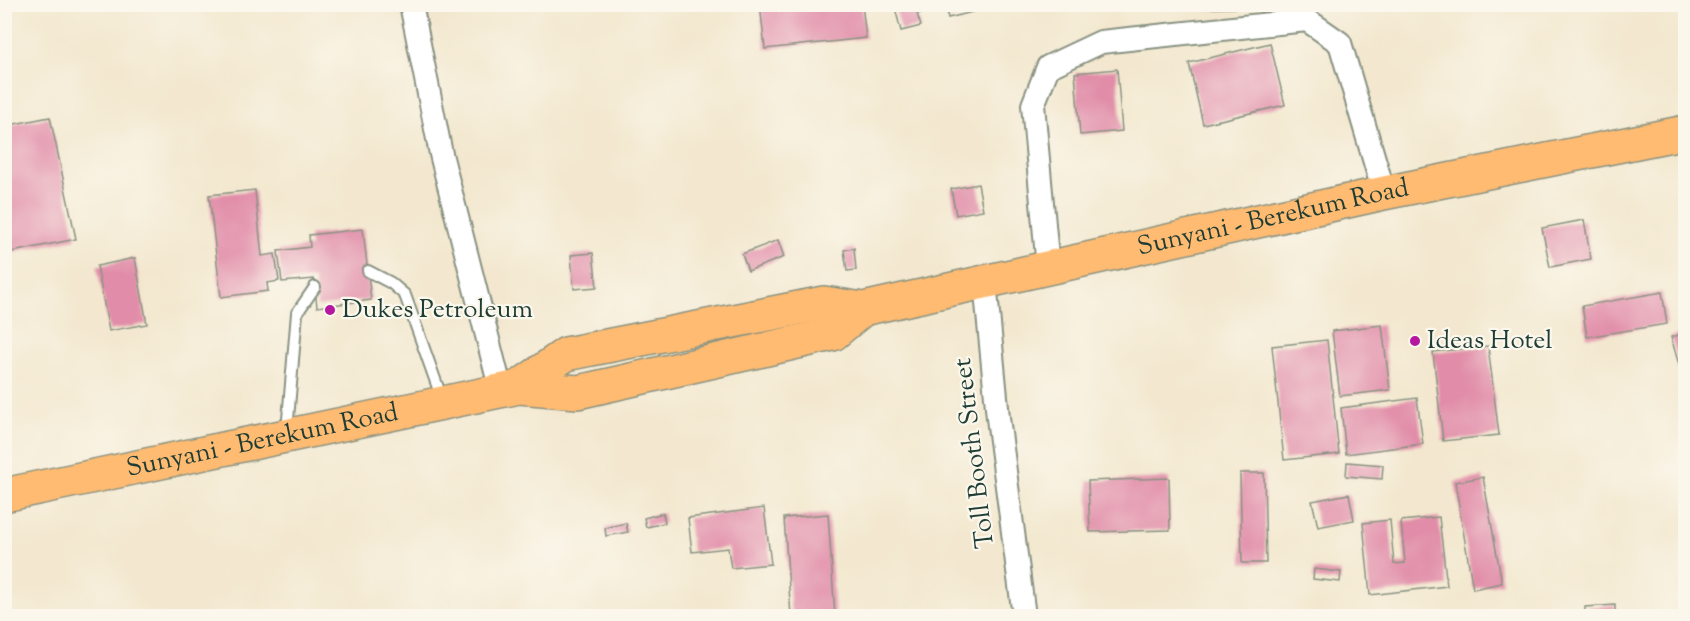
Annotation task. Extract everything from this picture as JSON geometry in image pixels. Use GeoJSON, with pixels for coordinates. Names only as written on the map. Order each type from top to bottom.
{"type":"FeatureCollection","features":[{"type":"Feature","properties":{"kind":"main road","name":"Sunyani - Berekum Road"},"geometry":{"type":"LineString","coordinates":[[4,495],[510,389],[566,354],[824,303],[863,309],[1384,193],[1686,132]]}},
{"type":"Feature","properties":{"kind":"street"},"geometry":{"type":"LineString","coordinates":[[411,4],[441,154],[510,389]]}},
{"type":"Feature","properties":{"kind":"street"},"geometry":{"type":"LineString","coordinates":[[1048,268],[1033,105],[1048,67],[1101,42],[1307,20],[1340,43],[1384,193]]}},
{"type":"Feature","properties":{"kind":"street","name":"Toll Booth Street"},"geometry":{"type":"LineString","coordinates":[[985,282],[998,418],[1024,616]]}},
{"type":"Feature","properties":{"kind":"lane"},"geometry":{"type":"LineString","coordinates":[[368,271],[391,283],[405,296],[444,402]]}},
{"type":"Feature","properties":{"kind":"lane"},"geometry":{"type":"LineString","coordinates":[[287,435],[297,313],[315,287]]}},
{"type":"Feature","properties":{"kind":"building"},"geometry":{"type":"Polygon","coordinates":[[[760,4],[786,4],[787,8],[862,4],[866,38],[765,49],[760,4]]]}},
{"type":"Feature","properties":{"kind":"building"},"geometry":{"type":"Polygon","coordinates":[[[894,4],[988,4],[989,8],[948,18],[945,6],[917,14],[921,26],[901,31],[894,4]]]}},
{"type":"Feature","properties":{"kind":"building"},"geometry":{"type":"Polygon","coordinates":[[[1140,4],[1254,4],[1254,8],[1140,9],[1140,4]]]}},
{"type":"Feature","properties":{"kind":"building"},"geometry":{"type":"Polygon","coordinates":[[[1270,43],[1285,105],[1203,124],[1189,63],[1270,43]]]}},
{"type":"Feature","properties":{"kind":"building"},"geometry":{"type":"Polygon","coordinates":[[[1117,69],[1122,131],[1080,135],[1075,73],[1117,69]]]}},
{"type":"Feature","properties":{"kind":"building"},"geometry":{"type":"Polygon","coordinates":[[[50,117],[76,239],[12,252],[4,217],[4,126],[50,117]]]}},
{"type":"Feature","properties":{"kind":"building"},"geometry":{"type":"Polygon","coordinates":[[[978,184],[983,210],[956,215],[951,189],[978,184]]]}},
{"type":"Feature","properties":{"kind":"building"},"geometry":{"type":"Polygon","coordinates":[[[255,190],[262,256],[275,254],[279,281],[267,283],[268,291],[221,297],[209,195],[255,190]]]}},
{"type":"Feature","properties":{"kind":"building"},"geometry":{"type":"Polygon","coordinates":[[[1584,220],[1591,259],[1550,267],[1542,228],[1584,220]]]}},
{"type":"Feature","properties":{"kind":"building"},"geometry":{"type":"Polygon","coordinates":[[[363,229],[371,300],[317,307],[314,279],[282,282],[278,251],[310,247],[309,235],[363,229]]]}},
{"type":"Feature","properties":{"kind":"building"},"geometry":{"type":"Polygon","coordinates":[[[778,240],[784,257],[748,271],[742,254],[778,240]]]}},
{"type":"Feature","properties":{"kind":"building"},"geometry":{"type":"Polygon","coordinates":[[[854,248],[856,270],[847,271],[844,250],[854,248]]]}},
{"type":"Feature","properties":{"kind":"building"},"geometry":{"type":"Polygon","coordinates":[[[593,253],[597,287],[574,289],[571,255],[593,253]]]}},
{"type":"Feature","properties":{"kind":"building"},"geometry":{"type":"Polygon","coordinates":[[[135,258],[147,324],[109,331],[97,266],[135,258]]]}},
{"type":"Feature","properties":{"kind":"building"},"geometry":{"type":"Polygon","coordinates":[[[1662,292],[1667,324],[1587,337],[1582,306],[1662,292]]]}},
{"type":"Feature","properties":{"kind":"building"},"geometry":{"type":"Polygon","coordinates":[[[1382,325],[1390,390],[1340,396],[1332,331],[1382,325]]]}},
{"type":"Feature","properties":{"kind":"building"},"geometry":{"type":"Polygon","coordinates":[[[1686,333],[1686,386],[1685,386],[1671,337],[1686,333]]]}},
{"type":"Feature","properties":{"kind":"building"},"geometry":{"type":"Polygon","coordinates":[[[1327,340],[1339,454],[1284,460],[1272,346],[1327,340]]]}},
{"type":"Feature","properties":{"kind":"building"},"geometry":{"type":"Polygon","coordinates":[[[1488,346],[1499,435],[1443,441],[1433,352],[1488,346]]]}},
{"type":"Feature","properties":{"kind":"building"},"geometry":{"type":"Polygon","coordinates":[[[1417,398],[1423,444],[1346,454],[1341,408],[1417,398]]]}},
{"type":"Feature","properties":{"kind":"building"},"geometry":{"type":"Polygon","coordinates":[[[1347,462],[1383,465],[1382,479],[1346,476],[1347,462]]]}},
{"type":"Feature","properties":{"kind":"building"},"geometry":{"type":"Polygon","coordinates":[[[1240,473],[1264,473],[1266,563],[1242,563],[1240,473]]]}},
{"type":"Feature","properties":{"kind":"building"},"geometry":{"type":"Polygon","coordinates":[[[1483,477],[1502,583],[1473,589],[1455,482],[1483,477]]]}},
{"type":"Feature","properties":{"kind":"building"},"geometry":{"type":"Polygon","coordinates":[[[1169,478],[1170,530],[1090,532],[1088,481],[1169,478]]]}},
{"type":"Feature","properties":{"kind":"building"},"geometry":{"type":"Polygon","coordinates":[[[1349,494],[1354,520],[1318,527],[1312,501],[1349,494]]]}},
{"type":"Feature","properties":{"kind":"building"},"geometry":{"type":"Polygon","coordinates":[[[764,508],[771,564],[731,568],[728,548],[692,552],[688,518],[764,508]]]}},
{"type":"Feature","properties":{"kind":"building"},"geometry":{"type":"Polygon","coordinates":[[[663,513],[665,523],[646,527],[644,518],[663,513]]]}},
{"type":"Feature","properties":{"kind":"building"},"geometry":{"type":"Polygon","coordinates":[[[828,514],[835,616],[791,616],[784,518],[828,514]]]}},
{"type":"Feature","properties":{"kind":"building"},"geometry":{"type":"Polygon","coordinates":[[[1439,517],[1447,586],[1370,595],[1363,523],[1390,520],[1394,564],[1405,563],[1401,521],[1439,517]]]}},
{"type":"Feature","properties":{"kind":"building"},"geometry":{"type":"Polygon","coordinates":[[[626,523],[628,532],[606,536],[605,528],[626,523]]]}},
{"type":"Feature","properties":{"kind":"building"},"geometry":{"type":"Polygon","coordinates":[[[1314,569],[1341,572],[1340,582],[1313,579],[1314,569]]]}},
{"type":"Feature","properties":{"kind":"building"},"geometry":{"type":"Polygon","coordinates":[[[1615,605],[1615,616],[1585,616],[1585,607],[1615,605]]]}},
{"type":"Feature","properties":{"kind":"place","name":"Dukes Petroleum"},"geometry":{"type":"Point","coordinates":[330,310]}},
{"type":"Feature","properties":{"kind":"place","name":"Ideas Hotel"},"geometry":{"type":"Point","coordinates":[1415,341]}}]}
